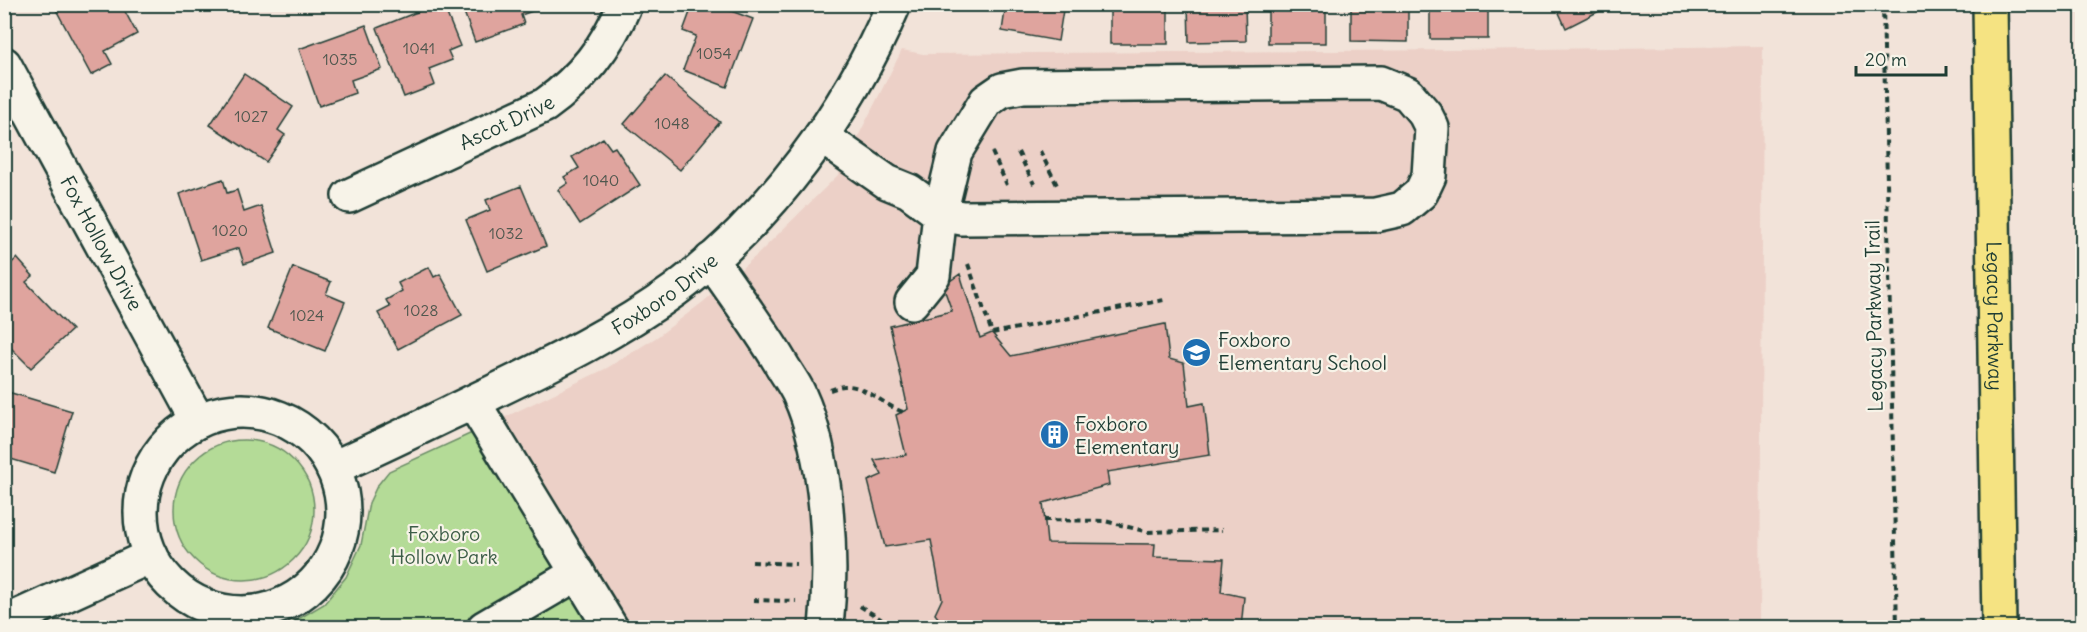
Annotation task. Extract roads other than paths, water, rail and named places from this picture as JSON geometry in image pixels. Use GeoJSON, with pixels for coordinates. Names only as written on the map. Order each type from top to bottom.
{"type":"FeatureCollection","features":[{"type":"Feature","properties":{"kind":"highway","name":"Legacy Parkway"},"geometry":{"type":"LineString","coordinates":[[1990,4],[2000,627]]}},
{"type":"Feature","properties":{"kind":"street","name":"Ascot Drive"},"geometry":{"type":"LineString","coordinates":[[349,196],[545,105],[586,70],[603,48],[625,4]]}},
{"type":"Feature","properties":{"kind":"street","name":"Foxboro Drive"},"geometry":{"type":"LineString","coordinates":[[333,468],[601,338],[676,289],[711,260],[790,177],[837,113],[866,63],[894,4]]}},
{"type":"Feature","properties":{"kind":"street","name":"Fox Hollow Drive"},"geometry":{"type":"LineString","coordinates":[[4,64],[198,421]]}},
{"type":"Feature","properties":{"kind":"street"},"geometry":{"type":"LineString","coordinates":[[821,136],[887,182],[909,192],[940,214],[962,218],[1375,215],[1402,209],[1421,193],[1429,176],[1432,128],[1425,114],[1408,94],[1381,83],[1023,86],[1002,90],[986,101],[955,152],[940,214],[933,276],[912,302]]}},
{"type":"Feature","properties":{"kind":"street"},"geometry":{"type":"LineString","coordinates":[[711,260],[762,333],[799,393],[817,448],[827,519],[828,608],[826,627]]}},
{"type":"Feature","properties":{"kind":"street"},"geometry":{"type":"LineString","coordinates":[[473,402],[611,627]]}},
{"type":"Feature","properties":{"kind":"street"},"geometry":{"type":"LineString","coordinates":[[242,411],[265,413],[286,421],[305,433],[321,449],[333,468],[344,504],[339,541],[327,567],[308,589],[276,608],[257,612],[238,620],[196,602],[178,590],[162,574],[151,556],[143,531],[141,504],[147,478],[158,455],[176,435],[198,421],[220,413],[242,411]]}},
{"type":"Feature","properties":{"kind":"street"},"geometry":{"type":"LineString","coordinates":[[4,622],[151,556]]}},
{"type":"Feature","properties":{"kind":"street"},"geometry":{"type":"LineString","coordinates":[[484,627],[578,573]]}},
{"type":"Feature","properties":{"kind":"place","name":"Foxboro Elementary School"},"geometry":{"type":"Point","coordinates":[1197,352]}},
{"type":"Feature","properties":{"kind":"place","name":"Foxboro Elementary"},"geometry":{"type":"Point","coordinates":[1054,435]}},
{"type":"Feature","properties":{"kind":"park label","name":"Foxboro Hollow Park"},"geometry":{"type":"Point","coordinates":[444,546]}}]}
